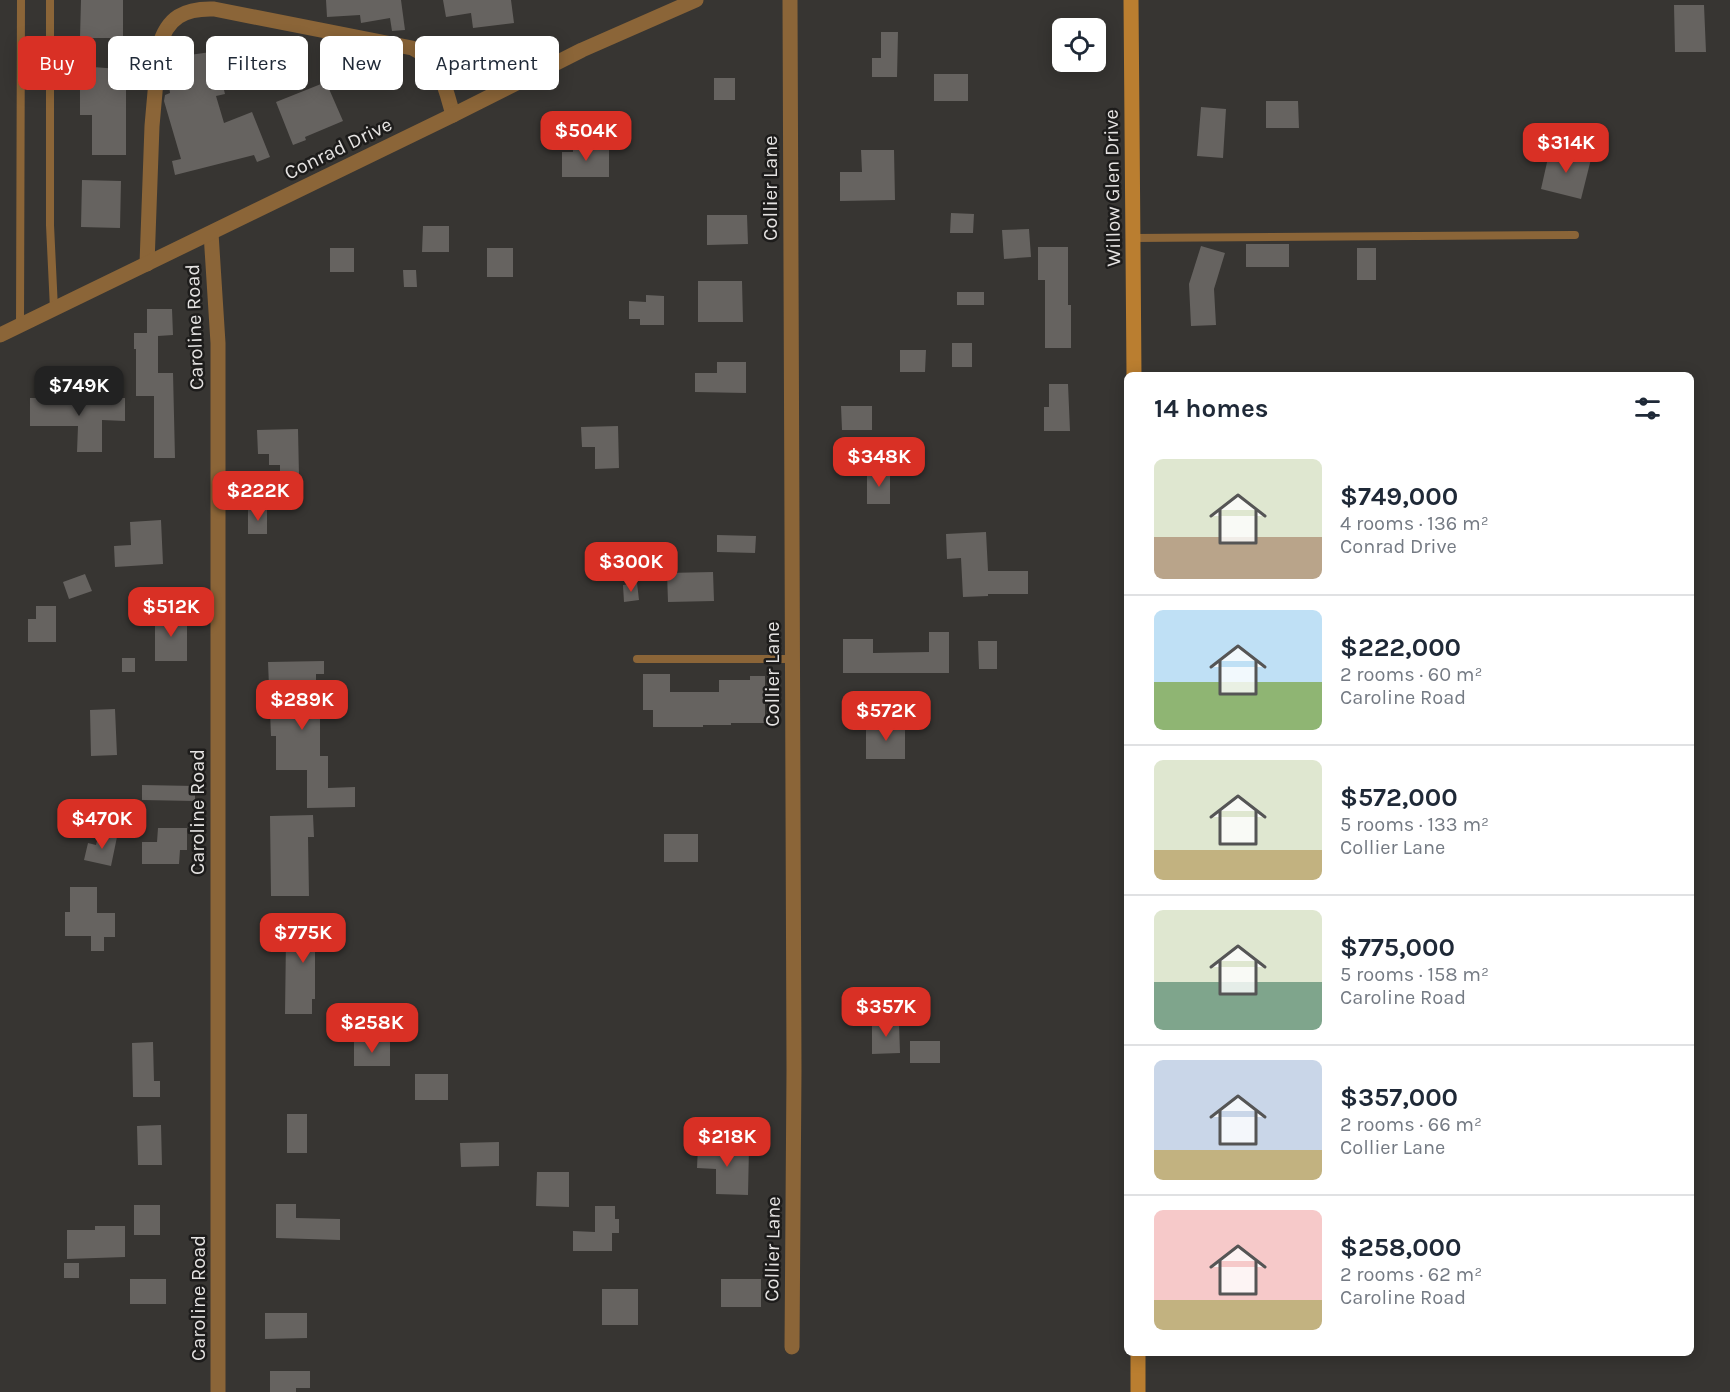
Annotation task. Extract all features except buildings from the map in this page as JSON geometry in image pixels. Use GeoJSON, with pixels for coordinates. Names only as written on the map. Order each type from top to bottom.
{"type":"FeatureCollection","features":[{"type":"Feature","properties":{"kind":"main road","name":"Willow Glen Drive"},"geometry":{"type":"LineString","coordinates":[[1131,0],[1134,372]]}},
{"type":"Feature","properties":{"kind":"main road"},"geometry":{"type":"LineString","coordinates":[[1138,1356],[1138,1392]]}},
{"type":"Feature","properties":{"kind":"street","name":"Conrad Drive"},"geometry":{"type":"LineString","coordinates":[[0,335],[453,116],[582,50],[696,0]]}},
{"type":"Feature","properties":{"kind":"street","name":"Collier Lane"},"geometry":{"type":"LineString","coordinates":[[790,0],[794,1091],[792,1347]]}},
{"type":"Feature","properties":{"kind":"street"},"geometry":{"type":"LineString","coordinates":[[147,264],[152,126],[159,47],[172,21],[188,11],[214,9],[412,48],[423,53],[442,76],[453,116]]}},
{"type":"Feature","properties":{"kind":"street","name":"Caroline Road"},"geometry":{"type":"LineString","coordinates":[[211,233],[218,343],[219,1392]]}},
{"type":"Feature","properties":{"kind":"lane"},"geometry":{"type":"LineString","coordinates":[[20,326],[21,0]]}},
{"type":"Feature","properties":{"kind":"lane"},"geometry":{"type":"LineString","coordinates":[[50,0],[50,225],[54,309]]}},
{"type":"Feature","properties":{"kind":"lane"},"geometry":{"type":"LineString","coordinates":[[1134,238],[1575,235]]}},
{"type":"Feature","properties":{"kind":"lane"},"geometry":{"type":"LineString","coordinates":[[637,659],[793,659]]}}]}
